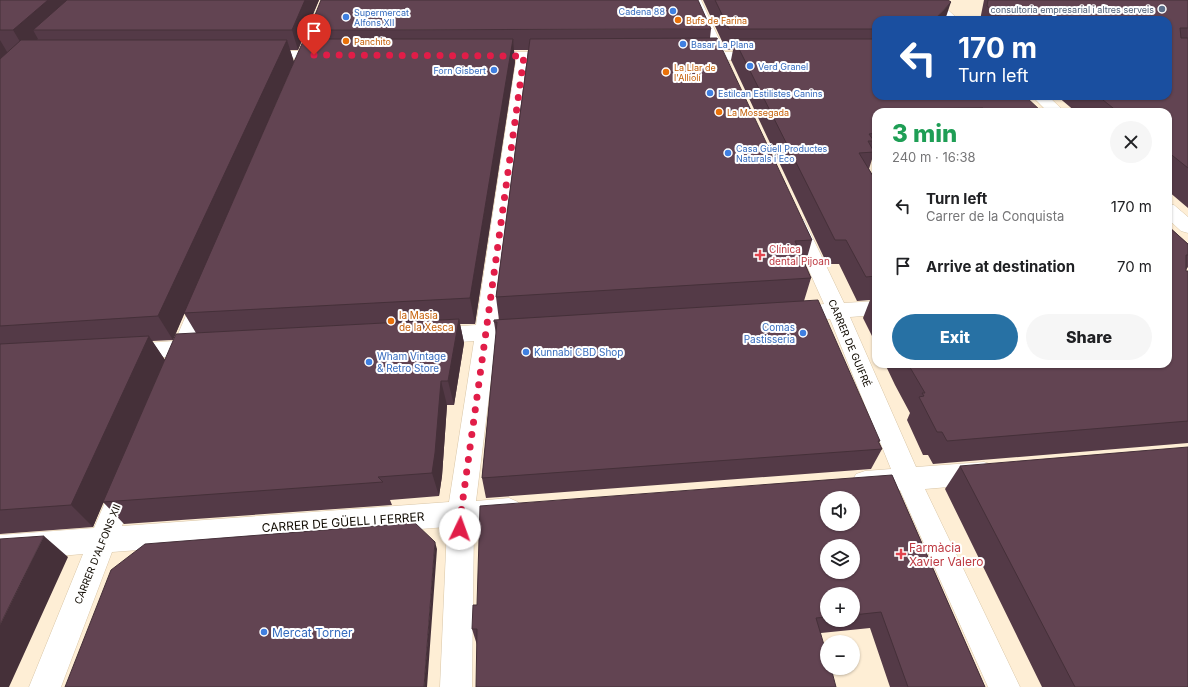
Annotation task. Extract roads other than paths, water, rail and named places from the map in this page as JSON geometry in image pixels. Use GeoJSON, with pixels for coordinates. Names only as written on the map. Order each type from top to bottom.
{"type":"FeatureCollection","features":[{"type":"Feature","properties":{"kind":"street"},"geometry":{"type":"LineString","coordinates":[[695,0],[733,85]]}},
{"type":"Feature","properties":{"kind":"street"},"geometry":{"type":"LineString","coordinates":[[930,0],[948,16]]}},
{"type":"Feature","properties":{"kind":"street"},"geometry":{"type":"LineString","coordinates":[[301,63],[313,34]]}},
{"type":"Feature","properties":{"kind":"street"},"geometry":{"type":"LineString","coordinates":[[249,55],[301,63],[338,55]]}},
{"type":"Feature","properties":{"kind":"street"},"geometry":{"type":"LineString","coordinates":[[470,56],[572,56]]}},
{"type":"Feature","properties":{"kind":"street"},"geometry":{"type":"LineString","coordinates":[[456,687],[461,513],[524,56]]}},
{"type":"Feature","properties":{"kind":"street"},"geometry":{"type":"LineString","coordinates":[[681,56],[773,56]]}},
{"type":"Feature","properties":{"kind":"street"},"geometry":{"type":"LineString","coordinates":[[1044,100],[1052,108]]}},
{"type":"Feature","properties":{"kind":"street","name":"CARRER DE GUIFRÉ"},"geometry":{"type":"LineString","coordinates":[[788,205],[837,311],[908,479],[1004,687]]}},
{"type":"Feature","properties":{"kind":"street"},"geometry":{"type":"LineString","coordinates":[[1172,213],[1188,227]]}},
{"type":"Feature","properties":{"kind":"street"},"geometry":{"type":"LineString","coordinates":[[170,378],[211,280]]}},
{"type":"Feature","properties":{"kind":"street"},"geometry":{"type":"LineString","coordinates":[[772,315],[872,308]]}},
{"type":"Feature","properties":{"kind":"street"},"geometry":{"type":"LineString","coordinates":[[416,336],[550,329]]}},
{"type":"Feature","properties":{"kind":"street"},"geometry":{"type":"LineString","coordinates":[[107,353],[221,346]]}},
{"type":"Feature","properties":{"kind":"street","name":"CARRER D'ALFONS XII"},"geometry":{"type":"LineString","coordinates":[[45,687],[133,466]]}},
{"type":"Feature","properties":{"kind":"street"},"geometry":{"type":"LineString","coordinates":[[840,484],[1009,470]]}},
{"type":"Feature","properties":{"kind":"street","name":"CARRER DE GÜELL I FERRER"},"geometry":{"type":"LineString","coordinates":[[0,548],[532,508]]}},
{"type":"Feature","properties":{"kind":"place","name":"consultoria empresarial i altres serveis"},"geometry":{"type":"Point","coordinates":[1162,9]}},
{"type":"Feature","properties":{"kind":"place","name":"Cadena 88"},"geometry":{"type":"Point","coordinates":[673,11]}},
{"type":"Feature","properties":{"kind":"place","name":"Supermercat Alfons XII"},"geometry":{"type":"Point","coordinates":[346,17]}},
{"type":"Feature","properties":{"kind":"place","name":"Bufs de Farina"},"geometry":{"type":"Point","coordinates":[678,20]}},
{"type":"Feature","properties":{"kind":"place","name":"Panchito"},"geometry":{"type":"Point","coordinates":[346,41]}},
{"type":"Feature","properties":{"kind":"place","name":"Basar La Plana"},"geometry":{"type":"Point","coordinates":[683,44]}},
{"type":"Feature","properties":{"kind":"place","name":"Verd Granel"},"geometry":{"type":"Point","coordinates":[750,66]}},
{"type":"Feature","properties":{"kind":"place","name":"Forn Gisbert"},"geometry":{"type":"Point","coordinates":[494,70]}},
{"type":"Feature","properties":{"kind":"place","name":"La Llar de l'Allioli"},"geometry":{"type":"Point","coordinates":[666,72]}},
{"type":"Feature","properties":{"kind":"place","name":"Estilcan Estilistes Canins"},"geometry":{"type":"Point","coordinates":[710,93]}},
{"type":"Feature","properties":{"kind":"place","name":"La Mossegada"},"geometry":{"type":"Point","coordinates":[719,112]}},
{"type":"Feature","properties":{"kind":"place","name":"Casa Güell Productes Naturals i Eco"},"geometry":{"type":"Point","coordinates":[728,153]}},
{"type":"Feature","properties":{"kind":"place","name":"Clínica dental Pijoan"},"geometry":{"type":"Point","coordinates":[760,255]}},
{"type":"Feature","properties":{"kind":"place","name":"la Masia de la Xesca"},"geometry":{"type":"Point","coordinates":[391,321]}},
{"type":"Feature","properties":{"kind":"place","name":"Comas Pastisseria"},"geometry":{"type":"Point","coordinates":[803,333]}},
{"type":"Feature","properties":{"kind":"place","name":"Kunnabi CBD Shop"},"geometry":{"type":"Point","coordinates":[526,352]}},
{"type":"Feature","properties":{"kind":"place","name":"Wham Vintage & Retro Store"},"geometry":{"type":"Point","coordinates":[369,362]}},
{"type":"Feature","properties":{"kind":"place","name":"Farmàcia Xavier Valero"},"geometry":{"type":"Point","coordinates":[901,554]}},
{"type":"Feature","properties":{"kind":"place","name":"Mercat Torner"},"geometry":{"type":"Point","coordinates":[264,632]}}]}
